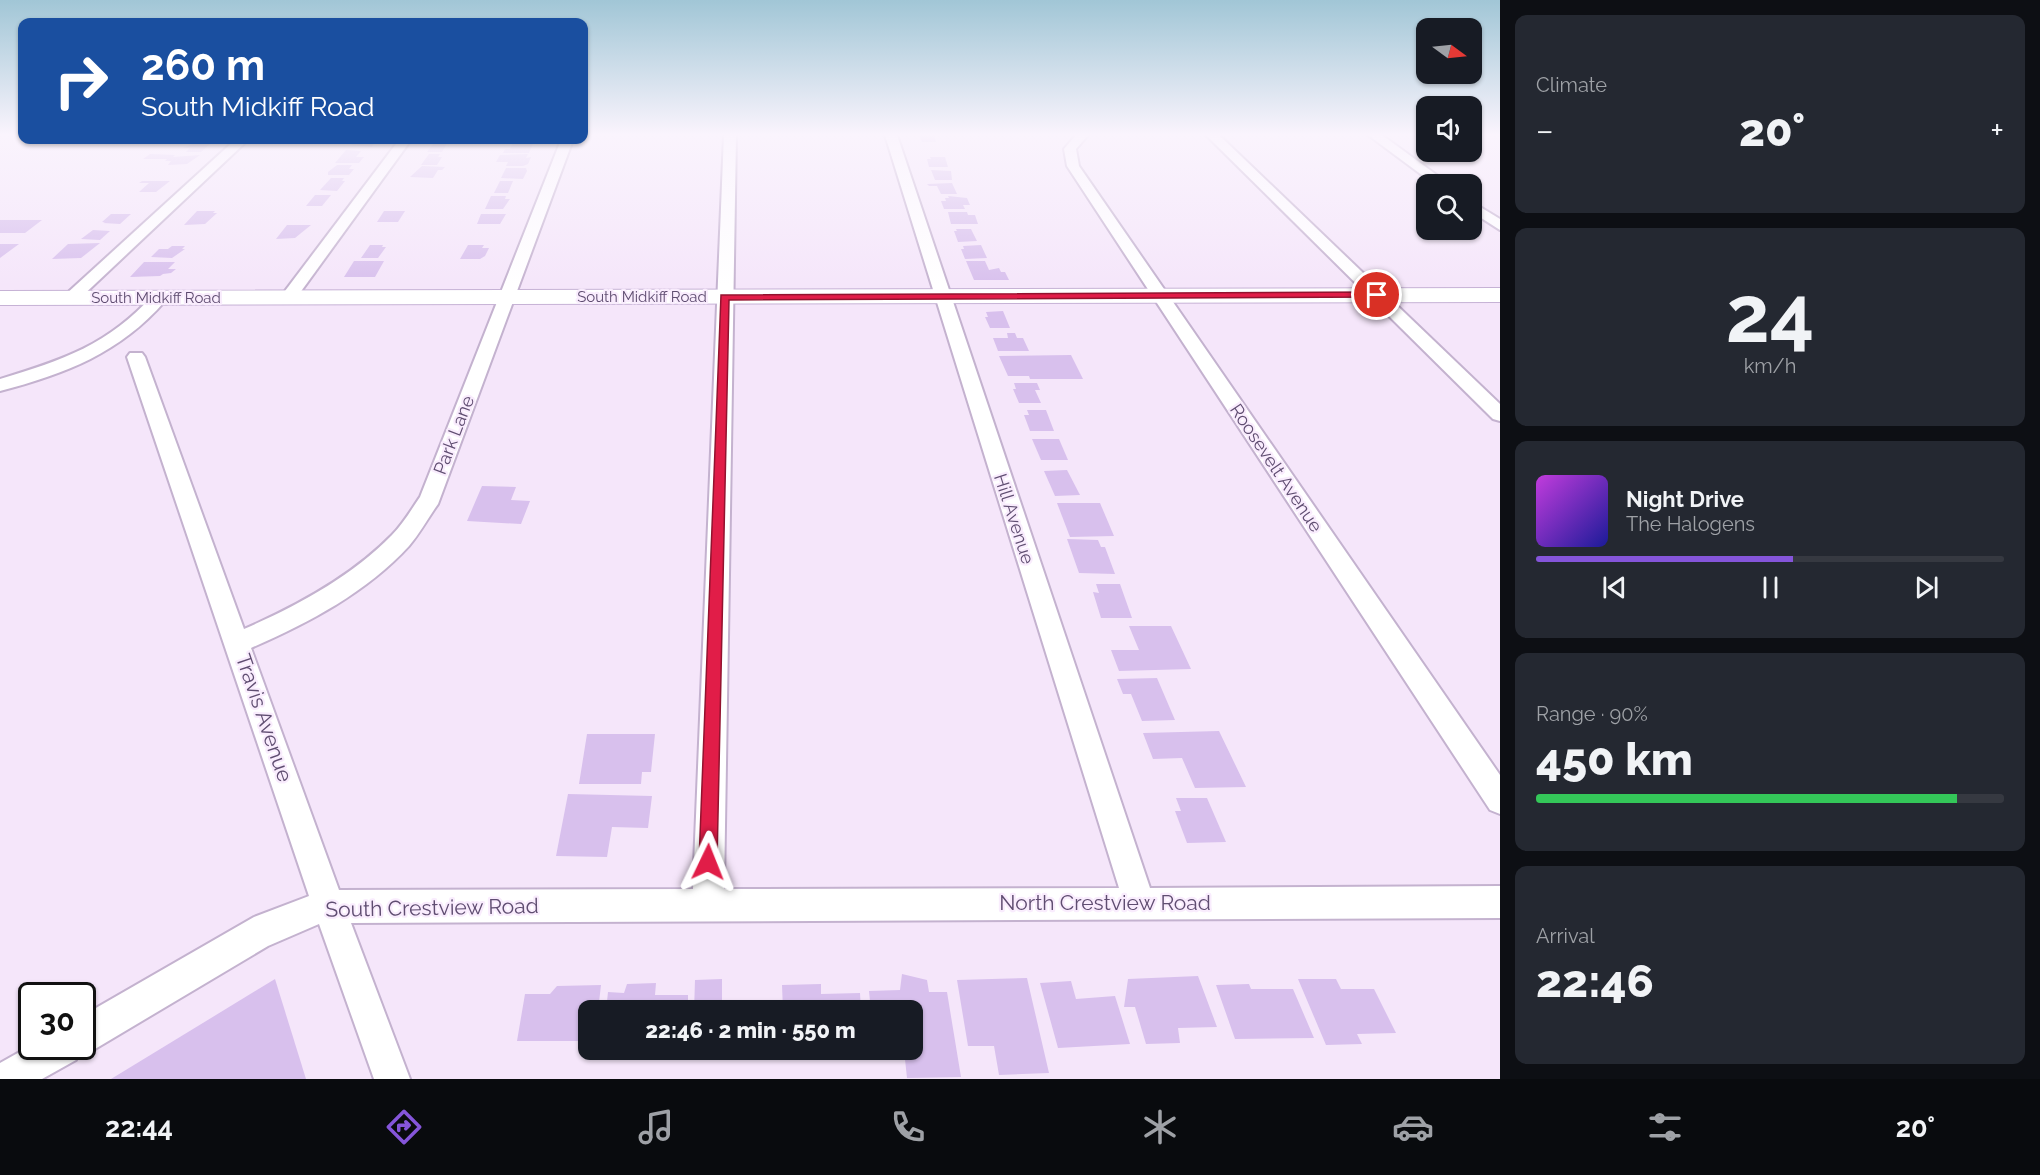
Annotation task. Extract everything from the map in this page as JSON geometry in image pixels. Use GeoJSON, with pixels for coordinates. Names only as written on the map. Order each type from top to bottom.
{"type":"FeatureCollection","features":[{"type":"Feature","properties":{"kind":"main road","name":"South Midkiff Road"},"geometry":{"type":"LineString","coordinates":[[0,298],[1500,295]]}},
{"type":"Feature","properties":{"kind":"street"},"geometry":{"type":"LineString","coordinates":[[71,298],[193,185]]}},
{"type":"Feature","properties":{"kind":"street"},"geometry":{"type":"LineString","coordinates":[[288,298],[371,185]]}},
{"type":"Feature","properties":{"kind":"street","name":"Park Lane"},"geometry":{"type":"LineString","coordinates":[[238,643],[315,608],[350,585],[393,549],[413,525],[430,499],[549,185]]}},
{"type":"Feature","properties":{"kind":"street"},"geometry":{"type":"LineString","coordinates":[[709,905],[708,862],[728,185]]}},
{"type":"Feature","properties":{"kind":"street","name":"Hill Avenue"},"geometry":{"type":"LineString","coordinates":[[907,185],[1139,902]]}},
{"type":"Feature","properties":{"kind":"street","name":"Roosevelt Avenue"},"geometry":{"type":"LineString","coordinates":[[1086,185],[1500,800]]}},
{"type":"Feature","properties":{"kind":"street"},"geometry":{"type":"LineString","coordinates":[[1264,185],[1500,415]]}},
{"type":"Feature","properties":{"kind":"street"},"geometry":{"type":"LineString","coordinates":[[1482,213],[1500,226]]}},
{"type":"Feature","properties":{"kind":"street"},"geometry":{"type":"LineString","coordinates":[[0,385],[72,361],[112,340],[135,323],[159,298]]}},
{"type":"Feature","properties":{"kind":"street","name":"Travis Avenue"},"geometry":{"type":"LineString","coordinates":[[135,323],[136,334],[142,348],[136,357],[329,907],[392,1079]]}},
{"type":"Feature","properties":{"kind":"street"},"geometry":{"type":"LineString","coordinates":[[72,361],[114,355],[136,357]]}},
{"type":"Feature","properties":{"kind":"street","name":"North Crestview Road"},"geometry":{"type":"LineString","coordinates":[[709,905],[1500,902]]}},
{"type":"Feature","properties":{"kind":"street","name":"South Crestview Road"},"geometry":{"type":"LineString","coordinates":[[96,1028],[266,929],[269,930],[298,915],[302,916],[329,907],[709,905]]}},
{"type":"Feature","properties":{"kind":"street"},"geometry":{"type":"LineString","coordinates":[[7,1079],[40,1060]]}},
{"type":"Feature","properties":{"kind":"building"},"geometry":{"type":"Polygon","coordinates":[[[146,185],[164,185],[156,192],[139,192],[146,185]]]}},
{"type":"Feature","properties":{"kind":"building"},"geometry":{"type":"Polygon","coordinates":[[[324,185],[342,185],[337,191],[320,190],[324,185]]]}},
{"type":"Feature","properties":{"kind":"building"},"geometry":{"type":"Polygon","coordinates":[[[498,185],[511,185],[508,193],[494,193],[498,185]]]}},
{"type":"Feature","properties":{"kind":"building"},"geometry":{"type":"Polygon","coordinates":[[[953,185],[957,194],[941,194],[937,186],[929,186],[953,185]]]}},
{"type":"Feature","properties":{"kind":"building"},"geometry":{"type":"Polygon","coordinates":[[[315,195],[331,195],[322,206],[306,206],[315,195]]]}},
{"type":"Feature","properties":{"kind":"building"},"geometry":{"type":"Polygon","coordinates":[[[491,196],[506,196],[505,199],[510,199],[503,209],[485,209],[491,196]]]}},
{"type":"Feature","properties":{"kind":"building"},"geometry":{"type":"Polygon","coordinates":[[[948,196],[967,198],[970,205],[963,205],[965,209],[944,209],[941,201],[946,201],[945,198],[949,198],[948,196]]]}},
{"type":"Feature","properties":{"kind":"building"},"geometry":{"type":"Polygon","coordinates":[[[197,211],[217,213],[205,224],[184,225],[197,211]]]}},
{"type":"Feature","properties":{"kind":"building"},"geometry":{"type":"Polygon","coordinates":[[[384,211],[405,211],[398,222],[377,222],[384,211]]]}},
{"type":"Feature","properties":{"kind":"building"},"geometry":{"type":"Polygon","coordinates":[[[948,212],[967,212],[968,215],[975,215],[978,224],[951,224],[948,212]]]}},
{"type":"Feature","properties":{"kind":"building"},"geometry":{"type":"Polygon","coordinates":[[[111,214],[131,214],[120,224],[102,222],[111,214]]]}},
{"type":"Feature","properties":{"kind":"building"},"geometry":{"type":"Polygon","coordinates":[[[481,214],[506,214],[500,224],[477,224],[481,214]]]}},
{"type":"Feature","properties":{"kind":"building"},"geometry":{"type":"Polygon","coordinates":[[[0,220],[42,220],[25,233],[0,233],[0,220]]]}},
{"type":"Feature","properties":{"kind":"building"},"geometry":{"type":"Polygon","coordinates":[[[287,225],[311,225],[295,238],[276,239],[287,225]]]}},
{"type":"Feature","properties":{"kind":"building"},"geometry":{"type":"Polygon","coordinates":[[[956,229],[971,229],[977,241],[958,242],[954,231],[957,231],[956,229]]]}},
{"type":"Feature","properties":{"kind":"building"},"geometry":{"type":"Polygon","coordinates":[[[93,230],[110,231],[100,240],[81,239],[93,230]]]}},
{"type":"Feature","properties":{"kind":"building"},"geometry":{"type":"Polygon","coordinates":[[[100,243],[81,258],[52,259],[68,244],[100,243]]]}},
{"type":"Feature","properties":{"kind":"building"},"geometry":{"type":"Polygon","coordinates":[[[0,244],[19,244],[0,258],[0,244]]]}},
{"type":"Feature","properties":{"kind":"building"},"geometry":{"type":"Polygon","coordinates":[[[370,245],[386,247],[378,258],[361,258],[370,245]]]}},
{"type":"Feature","properties":{"kind":"building"},"geometry":{"type":"Polygon","coordinates":[[[468,245],[484,245],[482,248],[489,248],[485,256],[480,259],[460,259],[468,245]]]}},
{"type":"Feature","properties":{"kind":"building"},"geometry":{"type":"Polygon","coordinates":[[[981,245],[987,258],[965,259],[961,249],[964,249],[963,246],[981,245]]]}},
{"type":"Feature","properties":{"kind":"building"},"geometry":{"type":"Polygon","coordinates":[[[172,246],[185,246],[182,249],[185,249],[172,258],[151,257],[159,249],[168,249],[172,246]]]}},
{"type":"Feature","properties":{"kind":"building"},"geometry":{"type":"Polygon","coordinates":[[[354,261],[384,261],[375,277],[344,277],[354,261]]]}},
{"type":"Feature","properties":{"kind":"building"},"geometry":{"type":"Polygon","coordinates":[[[966,261],[985,261],[989,270],[999,268],[1001,272],[1005,272],[1009,280],[974,280],[966,261]]]}},
{"type":"Feature","properties":{"kind":"building"},"geometry":{"type":"Polygon","coordinates":[[[144,262],[175,262],[168,269],[176,269],[160,276],[130,277],[144,262]]]}},
{"type":"Feature","properties":{"kind":"building"},"geometry":{"type":"Polygon","coordinates":[[[1003,311],[1010,328],[990,328],[985,317],[988,317],[986,312],[1003,311]]]}},
{"type":"Feature","properties":{"kind":"building"},"geometry":{"type":"Polygon","coordinates":[[[1007,333],[1015,333],[1017,338],[1023,338],[1029,351],[998,351],[993,338],[1008,338],[1007,333]]]}},
{"type":"Feature","properties":{"kind":"building"},"geometry":{"type":"Polygon","coordinates":[[[1071,355],[1083,379],[1030,379],[1029,376],[1008,376],[999,356],[1071,355]]]}},
{"type":"Feature","properties":{"kind":"building"},"geometry":{"type":"Polygon","coordinates":[[[1014,383],[1037,383],[1040,390],[1035,390],[1041,403],[1019,403],[1013,389],[1016,389],[1014,383]]]}},
{"type":"Feature","properties":{"kind":"building"},"geometry":{"type":"Polygon","coordinates":[[[1027,410],[1046,410],[1054,431],[1030,431],[1024,415],[1029,415],[1027,410]]]}},
{"type":"Feature","properties":{"kind":"building"},"geometry":{"type":"Polygon","coordinates":[[[1032,439],[1059,439],[1068,460],[1041,460],[1032,439]]]}},
{"type":"Feature","properties":{"kind":"building"},"geometry":{"type":"Polygon","coordinates":[[[1067,470],[1080,495],[1055,496],[1044,471],[1067,470]]]}},
{"type":"Feature","properties":{"kind":"building"},"geometry":{"type":"Polygon","coordinates":[[[482,486],[516,487],[511,500],[530,501],[521,524],[467,521],[482,486]]]}},
{"type":"Feature","properties":{"kind":"building"},"geometry":{"type":"Polygon","coordinates":[[[1057,503],[1100,503],[1114,536],[1070,537],[1057,503]]]}},
{"type":"Feature","properties":{"kind":"building"},"geometry":{"type":"Polygon","coordinates":[[[1067,539],[1098,540],[1101,547],[1105,547],[1115,574],[1079,573],[1067,539]]]}},
{"type":"Feature","properties":{"kind":"building"},"geometry":{"type":"Polygon","coordinates":[[[1096,584],[1120,584],[1132,618],[1101,618],[1093,592],[1099,593],[1096,584]]]}},
{"type":"Feature","properties":{"kind":"building"},"geometry":{"type":"Polygon","coordinates":[[[1129,626],[1171,626],[1191,669],[1119,671],[1111,650],[1139,650],[1129,626]]]}},
{"type":"Feature","properties":{"kind":"building"},"geometry":{"type":"Polygon","coordinates":[[[1157,678],[1175,720],[1142,721],[1131,694],[1123,694],[1117,679],[1157,678]]]}},
{"type":"Feature","properties":{"kind":"building"},"geometry":{"type":"Polygon","coordinates":[[[1219,731],[1246,787],[1195,788],[1182,758],[1153,759],[1143,733],[1219,731]]]}},
{"type":"Feature","properties":{"kind":"building"},"geometry":{"type":"Polygon","coordinates":[[[587,734],[655,734],[651,772],[642,772],[641,784],[579,784],[587,734]]]}},
{"type":"Feature","properties":{"kind":"building"},"geometry":{"type":"Polygon","coordinates":[[[568,794],[652,796],[648,828],[612,827],[607,857],[556,856],[568,794]]]}},
{"type":"Feature","properties":{"kind":"building"},"geometry":{"type":"Polygon","coordinates":[[[1176,798],[1207,798],[1226,842],[1187,843],[1175,811],[1181,811],[1176,798]]]}},
{"type":"Feature","properties":{"kind":"building"},"geometry":{"type":"Polygon","coordinates":[[[902,974],[927,980],[929,992],[947,992],[961,1077],[907,1078],[905,1060],[923,1060],[923,1000],[870,1000],[869,991],[900,990],[902,974]]]}},
{"type":"Feature","properties":{"kind":"building"},"geometry":{"type":"Polygon","coordinates":[[[1198,976],[1217,1027],[1178,1028],[1180,1043],[1146,1044],[1135,1007],[1124,1007],[1128,979],[1198,976]]]}},
{"type":"Feature","properties":{"kind":"building"},"geometry":{"type":"Polygon","coordinates":[[[1027,978],[1049,1073],[999,1075],[994,1046],[968,1046],[957,980],[1027,978]]]}},
{"type":"Feature","properties":{"kind":"building"},"geometry":{"type":"Polygon","coordinates":[[[275,979],[306,1079],[111,1079],[275,979]]]}},
{"type":"Feature","properties":{"kind":"building"},"geometry":{"type":"Polygon","coordinates":[[[722,979],[722,1000],[694,1000],[695,980],[722,979]]]}},
{"type":"Feature","properties":{"kind":"building"},"geometry":{"type":"Polygon","coordinates":[[[1298,979],[1336,979],[1341,989],[1374,989],[1396,1033],[1357,1034],[1362,1044],[1326,1045],[1298,979]]]}},
{"type":"Feature","properties":{"kind":"building"},"geometry":{"type":"Polygon","coordinates":[[[1071,981],[1076,999],[1115,996],[1130,1044],[1058,1048],[1040,983],[1071,981]]]}},
{"type":"Feature","properties":{"kind":"building"},"geometry":{"type":"Polygon","coordinates":[[[656,983],[655,995],[688,995],[688,1000],[607,1000],[608,992],[624,993],[627,984],[656,983]]]}},
{"type":"Feature","properties":{"kind":"building"},"geometry":{"type":"Polygon","coordinates":[[[821,984],[821,994],[860,993],[860,1000],[783,1000],[782,985],[821,984]]]}},
{"type":"Feature","properties":{"kind":"building"},"geometry":{"type":"Polygon","coordinates":[[[1249,984],[1251,989],[1293,989],[1314,1038],[1235,1039],[1216,985],[1249,984]]]}},
{"type":"Feature","properties":{"kind":"building"},"geometry":{"type":"Polygon","coordinates":[[[601,985],[599,1000],[578,1000],[578,1041],[517,1041],[525,994],[550,994],[557,986],[601,985]]]}},
{"type":"Feature","properties":{"kind":"route"},"geometry":{"type":"LineString","coordinates":[[708,862],[725,297],[1377,295]]}}]}
